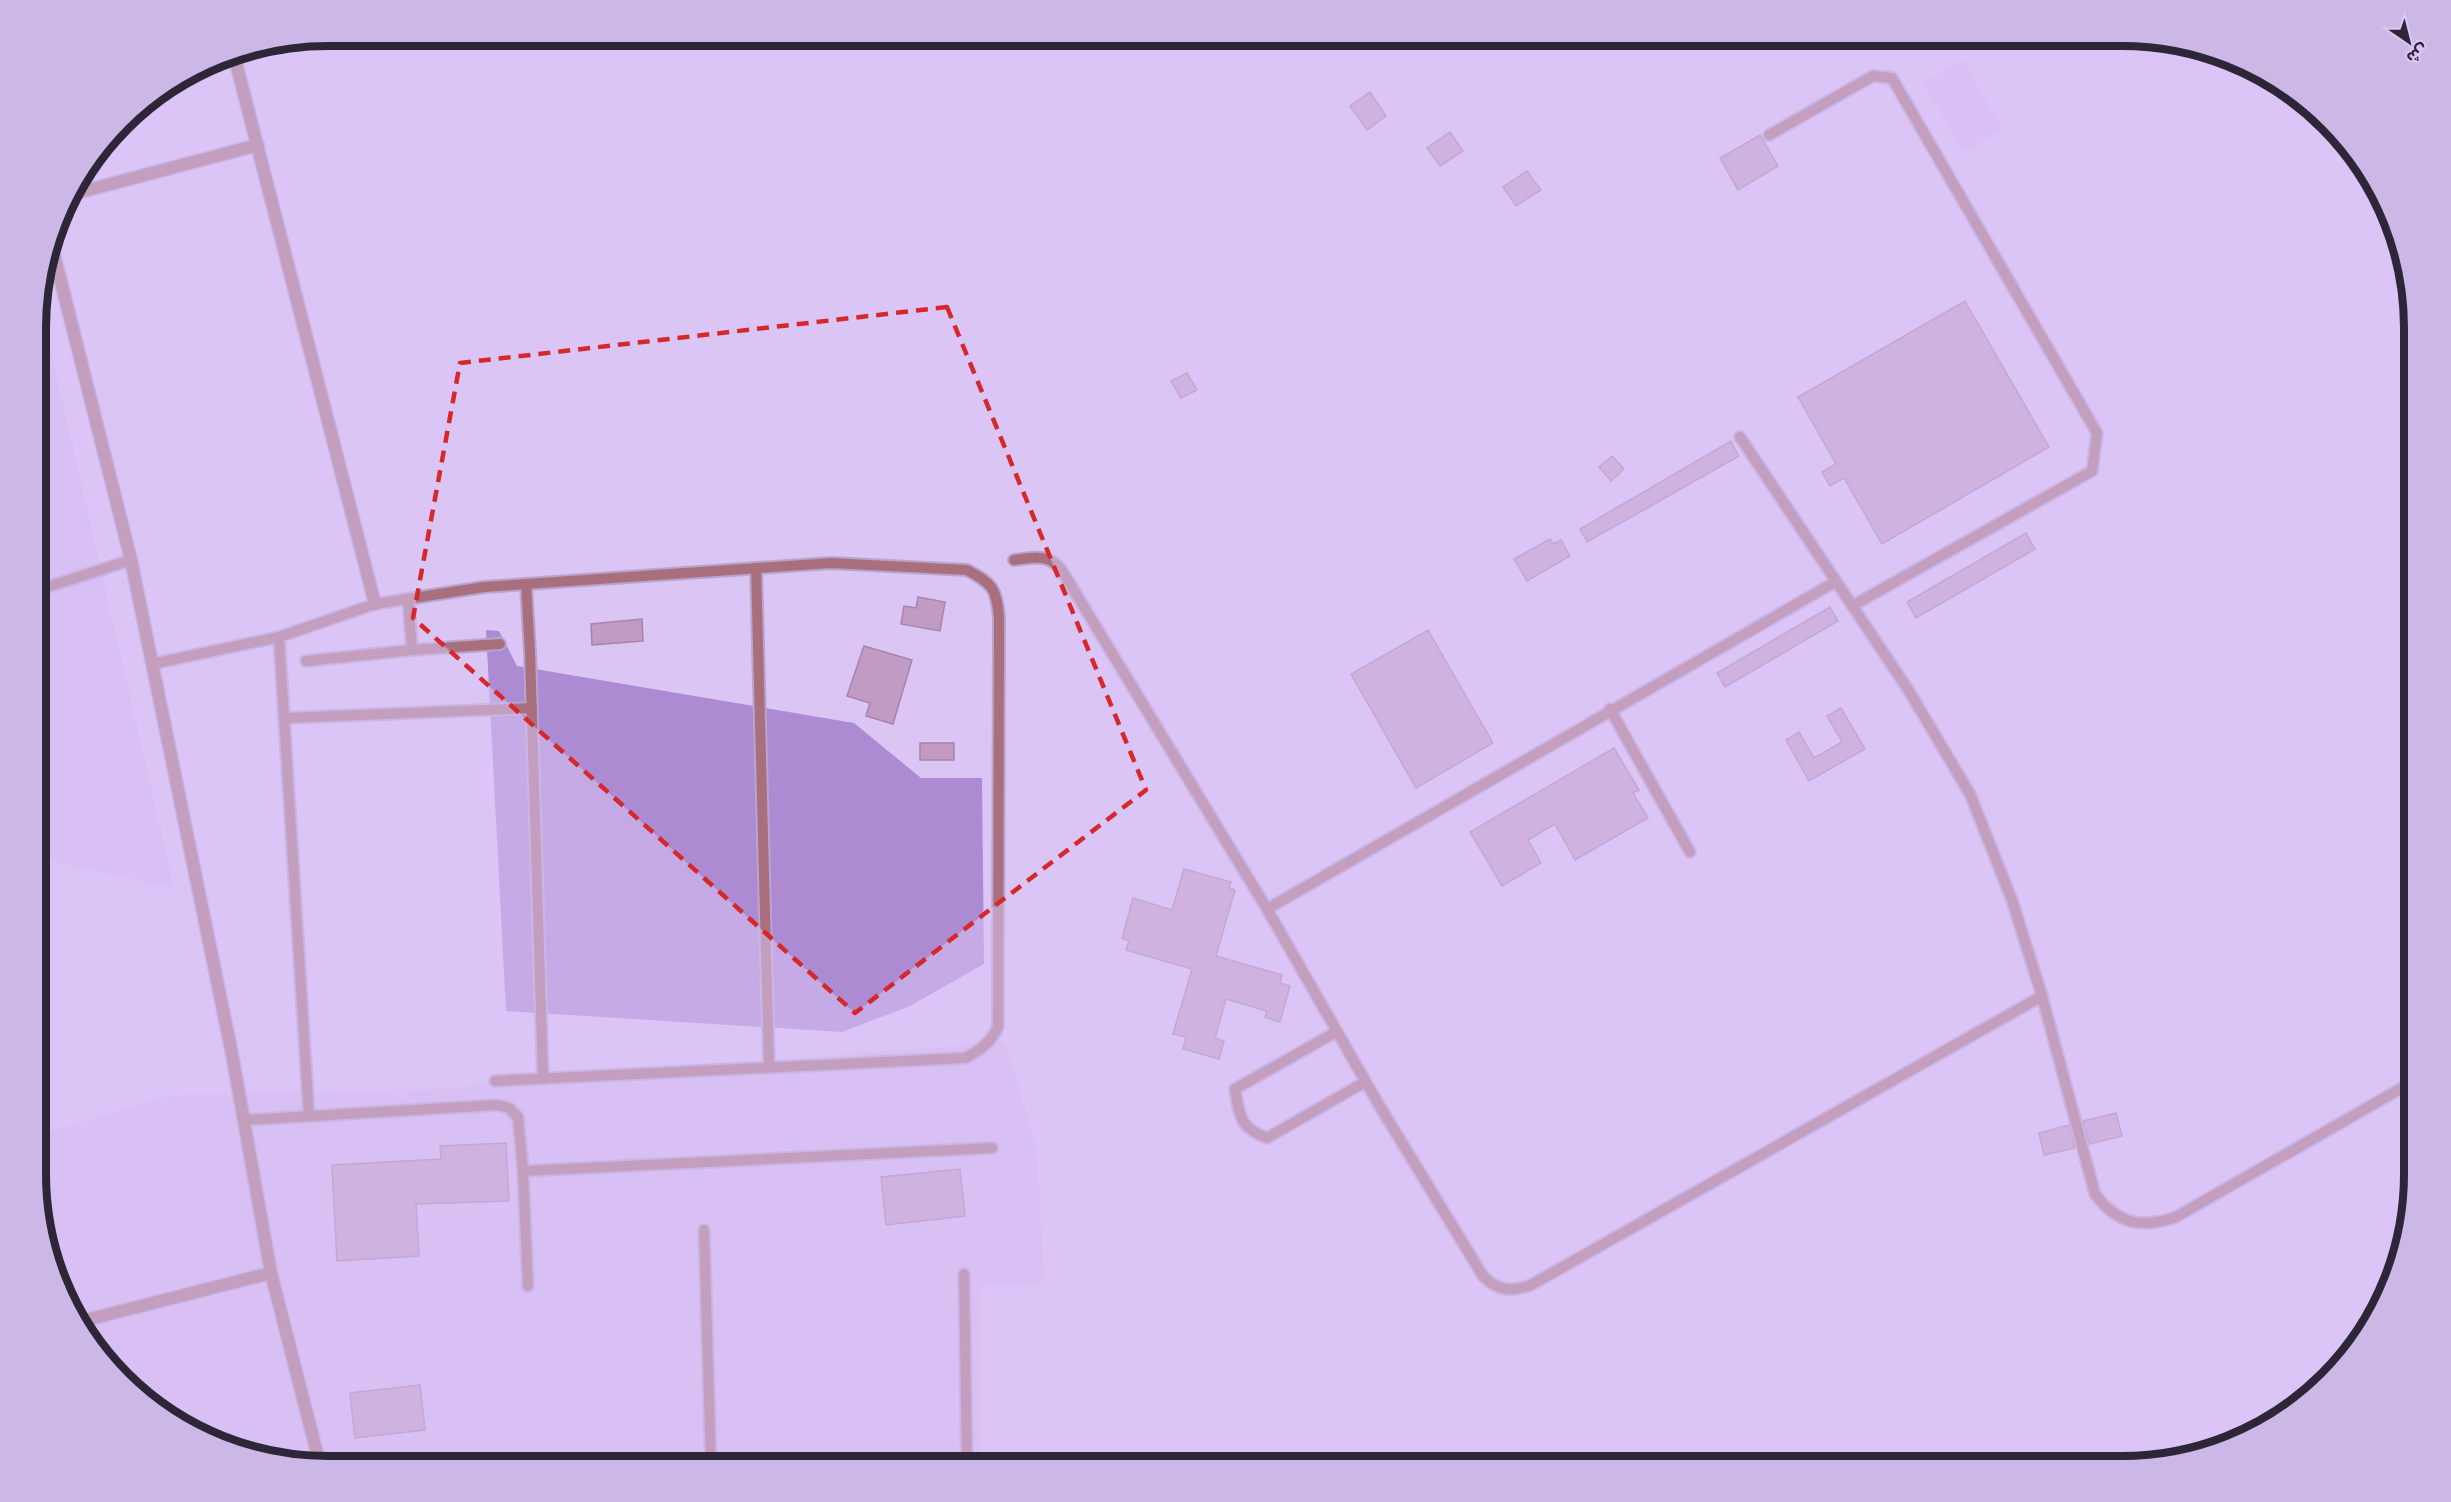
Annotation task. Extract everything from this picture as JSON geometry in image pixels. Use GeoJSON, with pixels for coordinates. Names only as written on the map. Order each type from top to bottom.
{"type":"FeatureCollection","features":[{"type":"Feature","properties":{"kind":"street"},"geometry":{"type":"LineString","coordinates":[[236,62],[375,604]]}},
{"type":"Feature","properties":{"kind":"street"},"geometry":{"type":"LineString","coordinates":[[82,192],[258,146]]}},
{"type":"Feature","properties":{"kind":"street"},"geometry":{"type":"LineString","coordinates":[[55,259],[131,560],[244,1120],[271,1273],[319,1455]]}},
{"type":"Feature","properties":{"kind":"street"},"geometry":{"type":"LineString","coordinates":[[87,1320],[271,1273]]}},
{"type":"Feature","properties":{"kind":"lane"},"geometry":{"type":"LineString","coordinates":[[1769,135],[1873,76],[1892,78],[2097,433],[2092,471],[1852,606]]}},
{"type":"Feature","properties":{"kind":"lane"},"geometry":{"type":"LineString","coordinates":[[1740,437],[1909,691],[1970,794],[2012,900],[2042,996],[2096,1194],[2105,1208],[2116,1216],[2145,1225],[2162,1222],[2191,1210],[2404,1087]]}},
{"type":"Feature","properties":{"kind":"lane"},"geometry":{"type":"LineString","coordinates":[[1014,560],[1042,557],[1051,560],[1061,569],[1267,909],[1365,1082],[1483,1276],[1498,1288],[1520,1289],[2042,996]]}},
{"type":"Feature","properties":{"kind":"lane"},"geometry":{"type":"LineString","coordinates":[[46,587],[131,560]]}},
{"type":"Feature","properties":{"kind":"lane"},"geometry":{"type":"LineString","coordinates":[[152,664],[279,637],[375,604],[484,587],[831,563],[967,570],[983,579],[996,593],[999,617],[998,1027],[993,1038],[982,1049],[965,1058],[495,1081]]}},
{"type":"Feature","properties":{"kind":"lane"},"geometry":{"type":"LineString","coordinates":[[756,568],[769,1068]]}},
{"type":"Feature","properties":{"kind":"lane"},"geometry":{"type":"LineString","coordinates":[[1267,909],[1610,709],[1835,582]]}},
{"type":"Feature","properties":{"kind":"lane"},"geometry":{"type":"LineString","coordinates":[[526,584],[543,1078]]}},
{"type":"Feature","properties":{"kind":"lane"},"geometry":{"type":"LineString","coordinates":[[408,599],[412,650]]}},
{"type":"Feature","properties":{"kind":"lane"},"geometry":{"type":"LineString","coordinates":[[279,637],[309,1116]]}},
{"type":"Feature","properties":{"kind":"lane"},"geometry":{"type":"LineString","coordinates":[[306,661],[500,644]]}},
{"type":"Feature","properties":{"kind":"lane"},"geometry":{"type":"LineString","coordinates":[[284,717],[532,708]]}},
{"type":"Feature","properties":{"kind":"lane"},"geometry":{"type":"LineString","coordinates":[[1610,709],[1690,852]]}},
{"type":"Feature","properties":{"kind":"lane"},"geometry":{"type":"LineString","coordinates":[[1336,1032],[1235,1089],[1239,1113],[1249,1131],[1267,1138],[1365,1082]]}},
{"type":"Feature","properties":{"kind":"lane"},"geometry":{"type":"LineString","coordinates":[[244,1120],[497,1105],[509,1108],[518,1117],[523,1171],[528,1286]]}},
{"type":"Feature","properties":{"kind":"lane"},"geometry":{"type":"LineString","coordinates":[[523,1171],[992,1148]]}},
{"type":"Feature","properties":{"kind":"lane"},"geometry":{"type":"LineString","coordinates":[[704,1230],[711,1456]]}},
{"type":"Feature","properties":{"kind":"lane"},"geometry":{"type":"LineString","coordinates":[[964,1274],[967,1456]]}},
{"type":"Feature","properties":{"kind":"highlighted area"},"geometry":{"type":"Polygon","coordinates":[[[947,307],[1146,790],[855,1013],[413,618],[460,363],[947,307]]]}},
{"type":"Feature","properties":{"kind":"shaded area"},"geometry":{"type":"Polygon","coordinates":[[[1963,60],[2003,129],[1964,152],[1923,83],[1963,60]]]}},
{"type":"Feature","properties":{"kind":"shaded area"},"geometry":{"type":"Polygon","coordinates":[[[46,330],[174,888],[46,860],[46,330]]]}},
{"type":"Feature","properties":{"kind":"shaded area"},"geometry":{"type":"Polygon","coordinates":[[[486,630],[499,631],[517,666],[854,723],[921,778],[982,778],[984,964],[910,1006],[842,1032],[506,1011],[486,630]]]}},
{"type":"Feature","properties":{"kind":"shaded area"},"geometry":{"type":"Polygon","coordinates":[[[1005,1042],[1037,1152],[1044,1282],[981,1287],[980,1456],[328,1456],[292,1453],[238,1441],[187,1418],[142,1386],[116,1360],[84,1315],[61,1264],[52,1229],[47,1192],[46,1132],[172,1095],[456,1088],[521,1080],[1005,1042]]]}},
{"type":"Feature","properties":{"kind":"building"},"geometry":{"type":"Polygon","coordinates":[[[1370,92],[1386,116],[1367,130],[1350,106],[1370,92]]]}},
{"type":"Feature","properties":{"kind":"building"},"geometry":{"type":"Polygon","coordinates":[[[1450,132],[1463,151],[1440,166],[1427,148],[1450,132]]]}},
{"type":"Feature","properties":{"kind":"building"},"geometry":{"type":"Polygon","coordinates":[[[1760,135],[1778,166],[1738,190],[1720,158],[1760,135]]]}},
{"type":"Feature","properties":{"kind":"building"},"geometry":{"type":"Polygon","coordinates":[[[1527,171],[1541,190],[1516,206],[1503,187],[1527,171]]]}},
{"type":"Feature","properties":{"kind":"building"},"geometry":{"type":"Polygon","coordinates":[[[1965,301],[2049,447],[1882,544],[1844,478],[1830,486],[1822,472],[1836,464],[1798,397],[1965,301]]]}},
{"type":"Feature","properties":{"kind":"building"},"geometry":{"type":"Polygon","coordinates":[[[1187,373],[1197,390],[1181,398],[1171,381],[1187,373]]]}},
{"type":"Feature","properties":{"kind":"building"},"geometry":{"type":"Polygon","coordinates":[[[1731,441],[1739,456],[1587,542],[1580,529],[1731,441]]]}},
{"type":"Feature","properties":{"kind":"building"},"geometry":{"type":"Polygon","coordinates":[[[1612,456],[1624,469],[1611,481],[1599,467],[1612,456]]]}},
{"type":"Feature","properties":{"kind":"building"},"geometry":{"type":"Polygon","coordinates":[[[2026,533],[2035,549],[1916,618],[1907,602],[2026,533]]]}},
{"type":"Feature","properties":{"kind":"building"},"geometry":{"type":"Polygon","coordinates":[[[1550,539],[1553,544],[1561,540],[1570,556],[1527,581],[1514,559],[1550,539]]]}},
{"type":"Feature","properties":{"kind":"building"},"geometry":{"type":"Polygon","coordinates":[[[918,597],[945,602],[940,631],[901,624],[904,606],[916,608],[918,597]]]}},
{"type":"Feature","properties":{"kind":"building"},"geometry":{"type":"Polygon","coordinates":[[[1830,607],[1838,621],[1725,687],[1717,673],[1830,607]]]}},
{"type":"Feature","properties":{"kind":"building"},"geometry":{"type":"Polygon","coordinates":[[[642,619],[643,641],[592,645],[591,624],[642,619]]]}},
{"type":"Feature","properties":{"kind":"building"},"geometry":{"type":"Polygon","coordinates":[[[1428,630],[1493,743],[1416,788],[1351,674],[1428,630]]]}},
{"type":"Feature","properties":{"kind":"building"},"geometry":{"type":"Polygon","coordinates":[[[864,646],[912,660],[893,724],[866,716],[870,703],[847,696],[864,646]]]}},
{"type":"Feature","properties":{"kind":"building"},"geometry":{"type":"Polygon","coordinates":[[[1841,708],[1865,749],[1809,781],[1786,740],[1799,732],[1814,758],[1842,742],[1827,716],[1841,708]]]}},
{"type":"Feature","properties":{"kind":"building"},"geometry":{"type":"Polygon","coordinates":[[[920,743],[954,743],[954,760],[920,760],[920,743]]]}},
{"type":"Feature","properties":{"kind":"building"},"geometry":{"type":"Polygon","coordinates":[[[1614,748],[1639,790],[1633,793],[1648,818],[1575,860],[1555,824],[1528,840],[1541,863],[1502,886],[1470,832],[1614,748]]]}},
{"type":"Feature","properties":{"kind":"building"},"geometry":{"type":"Polygon","coordinates":[[[1184,869],[1231,882],[1229,888],[1235,890],[1216,956],[1282,975],[1280,983],[1290,986],[1280,1022],[1265,1017],[1267,1011],[1226,999],[1215,1038],[1224,1041],[1219,1059],[1183,1049],[1186,1037],[1173,1034],[1192,969],[1126,950],[1129,941],[1122,938],[1133,898],[1172,910],[1184,869]]]}},
{"type":"Feature","properties":{"kind":"building"},"geometry":{"type":"Polygon","coordinates":[[[2116,1113],[2122,1136],[2089,1144],[2083,1121],[2116,1113]]]}},
{"type":"Feature","properties":{"kind":"building"},"geometry":{"type":"Polygon","coordinates":[[[2069,1125],[2075,1148],[2044,1155],[2039,1133],[2069,1125]]]}},
{"type":"Feature","properties":{"kind":"building"},"geometry":{"type":"Polygon","coordinates":[[[506,1143],[509,1201],[416,1204],[419,1256],[337,1261],[332,1165],[441,1159],[440,1146],[506,1143]]]}},
{"type":"Feature","properties":{"kind":"building"},"geometry":{"type":"Polygon","coordinates":[[[960,1169],[965,1216],[886,1225],[881,1177],[960,1169]]]}},
{"type":"Feature","properties":{"kind":"building"},"geometry":{"type":"Polygon","coordinates":[[[420,1385],[425,1430],[355,1438],[350,1393],[420,1385]]]}}]}
